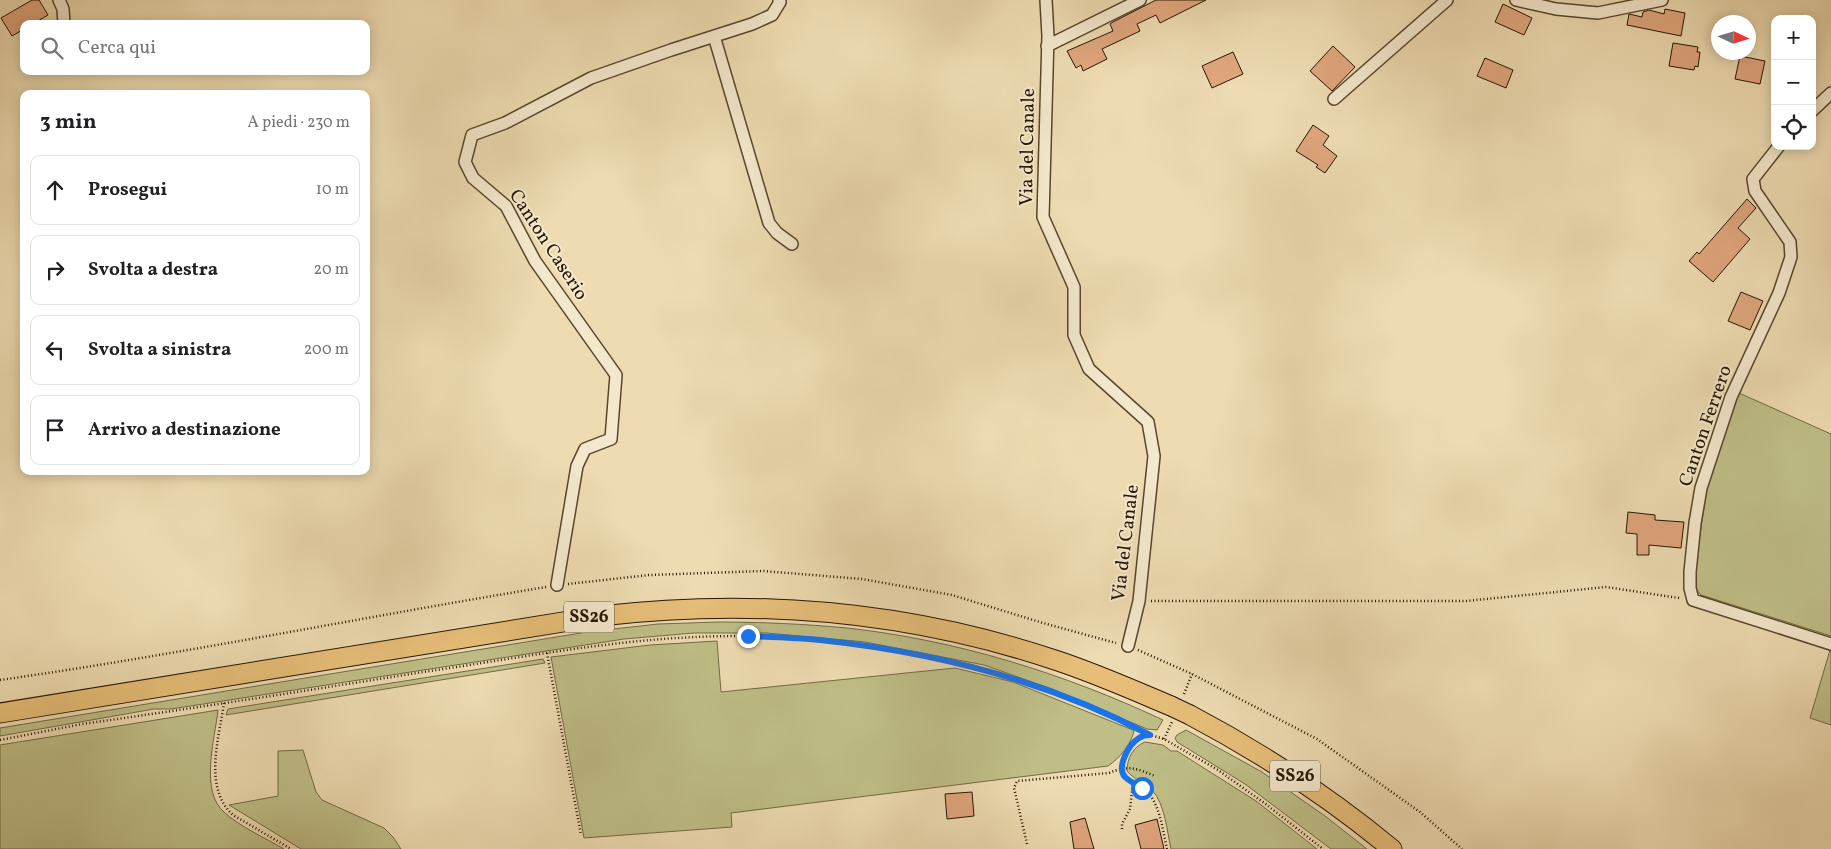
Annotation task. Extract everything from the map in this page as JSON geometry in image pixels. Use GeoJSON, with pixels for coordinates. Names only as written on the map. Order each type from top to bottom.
{"type":"FeatureCollection","features":[{"type":"Feature","properties":{"kind":"main road","name":"SS26"},"geometry":{"type":"LineString","coordinates":[[0,713],[600,616],[680,608],[742,607],[806,610],[867,616],[958,633],[1055,660],[1097,675],[1190,715],[1252,749],[1355,818],[1392,849]]}},
{"type":"Feature","properties":{"kind":"street"},"geometry":{"type":"LineString","coordinates":[[60,0],[64,20]]}},
{"type":"Feature","properties":{"kind":"street","name":"Canton Caserio"},"geometry":{"type":"LineString","coordinates":[[557,585],[577,466],[585,450],[611,439],[616,375],[535,262],[506,206],[473,178],[465,162],[472,135],[506,123],[590,78],[752,24],[772,15],[780,2],[779,0]]}},
{"type":"Feature","properties":{"kind":"street","name":"Via del Canale"},"geometry":{"type":"LineString","coordinates":[[1046,0],[1047,46],[1043,217],[1074,287],[1074,335],[1089,369],[1148,422],[1154,456],[1139,601],[1128,646]]}},
{"type":"Feature","properties":{"kind":"street"},"geometry":{"type":"LineString","coordinates":[[1047,46],[1140,0]]}},
{"type":"Feature","properties":{"kind":"street"},"geometry":{"type":"LineString","coordinates":[[1334,100],[1447,0]]}},
{"type":"Feature","properties":{"kind":"street"},"geometry":{"type":"LineString","coordinates":[[1516,0],[1556,9],[1598,14],[1662,0]]}},
{"type":"Feature","properties":{"kind":"street"},"geometry":{"type":"LineString","coordinates":[[714,36],[770,223],[777,233],[792,244]]}},
{"type":"Feature","properties":{"kind":"street"},"geometry":{"type":"LineString","coordinates":[[1816,107],[1831,92]]}},
{"type":"Feature","properties":{"kind":"street","name":"Canton Ferrero"},"geometry":{"type":"LineString","coordinates":[[1693,600],[1690,588],[1690,572],[1701,488],[1731,397],[1778,293],[1791,257],[1790,242],[1755,191],[1753,179],[1775,150]]}},
{"type":"Feature","properties":{"kind":"street"},"geometry":{"type":"LineString","coordinates":[[1693,600],[1831,644]]}},
{"type":"Feature","properties":{"kind":"path"},"geometry":{"type":"LineString","coordinates":[[1139,601],[1466,601],[1606,587],[1693,600]]}},
{"type":"Feature","properties":{"kind":"path"},"geometry":{"type":"LineString","coordinates":[[0,740],[82,724],[606,645],[705,637],[748,636],[818,640],[882,648],[1002,674],[1127,722],[1150,735],[1164,739],[1218,770],[1323,849]]}},
{"type":"Feature","properties":{"kind":"path"},"geometry":{"type":"LineString","coordinates":[[1128,646],[1192,674],[1317,739],[1420,812],[1462,849]]}},
{"type":"Feature","properties":{"kind":"path"},"geometry":{"type":"LineString","coordinates":[[547,653],[581,835]]}},
{"type":"Feature","properties":{"kind":"path"},"geometry":{"type":"LineString","coordinates":[[224,703],[216,760],[219,797],[233,815],[291,849]]}},
{"type":"Feature","properties":{"kind":"path"},"geometry":{"type":"LineString","coordinates":[[1150,735],[1140,736],[1134,742],[1121,768],[1124,777],[1151,796],[1158,812],[1167,849]]}},
{"type":"Feature","properties":{"kind":"path"},"geometry":{"type":"LineString","coordinates":[[1027,844],[1014,788],[1018,781],[1109,773],[1121,768],[1133,768],[1155,776]]}},
{"type":"Feature","properties":{"kind":"path"},"geometry":{"type":"LineString","coordinates":[[1122,829],[1122,824],[1130,809],[1133,782]]}},
{"type":"Feature","properties":{"kind":"shaded area"},"geometry":{"type":"Polygon","coordinates":[[[1739,393],[1831,434],[1831,636],[1701,595],[1695,588],[1693,581],[1707,488],[1739,393]]]}},
{"type":"Feature","properties":{"kind":"shaded area"},"geometry":{"type":"Polygon","coordinates":[[[718,622],[847,628],[888,633],[969,650],[1048,673],[1087,687],[1163,720],[1157,730],[1147,729],[1052,689],[984,665],[865,642],[767,633],[694,633],[624,639],[171,709],[154,709],[0,736],[0,728],[587,632],[658,624],[718,622]]]}},
{"type":"Feature","properties":{"kind":"shaded area"},"geometry":{"type":"Polygon","coordinates":[[[717,641],[721,692],[955,668],[1013,682],[1134,732],[1124,751],[1108,766],[731,813],[732,827],[584,838],[551,657],[650,645],[717,641]]]}},
{"type":"Feature","properties":{"kind":"shaded area"},"geometry":{"type":"Polygon","coordinates":[[[1831,650],[1831,725],[1810,718],[1831,650]]]}},
{"type":"Feature","properties":{"kind":"shaded area"},"geometry":{"type":"Polygon","coordinates":[[[543,659],[545,663],[226,715],[228,709],[543,659]]]}},
{"type":"Feature","properties":{"kind":"shaded area"},"geometry":{"type":"Polygon","coordinates":[[[218,710],[211,764],[211,779],[217,804],[238,823],[284,849],[0,849],[0,745],[218,710]]]}},
{"type":"Feature","properties":{"kind":"shaded area"},"geometry":{"type":"Polygon","coordinates":[[[1186,730],[1262,772],[1325,816],[1367,849],[1331,849],[1245,784],[1177,742],[1175,738],[1177,735],[1186,730]]]}},
{"type":"Feature","properties":{"kind":"shaded area"},"geometry":{"type":"Polygon","coordinates":[[[1145,742],[1163,745],[1171,751],[1177,751],[1256,801],[1317,849],[1171,849],[1160,803],[1152,790],[1127,771],[1128,762],[1132,754],[1137,747],[1145,742]]]}},
{"type":"Feature","properties":{"kind":"shaded area"},"geometry":{"type":"Polygon","coordinates":[[[303,750],[316,792],[322,800],[384,828],[401,849],[301,849],[229,805],[278,796],[278,751],[303,750]]]}},
{"type":"Feature","properties":{"kind":"building"},"geometry":{"type":"Polygon","coordinates":[[[32,0],[39,0],[48,15],[40,20],[20,20],[20,31],[12,36],[1,18],[32,0]]]}},
{"type":"Feature","properties":{"kind":"building"},"geometry":{"type":"Polygon","coordinates":[[[1156,0],[1206,0],[1160,23],[1156,15],[1137,24],[1140,31],[1102,49],[1107,59],[1083,71],[1081,65],[1076,68],[1067,51],[1113,31],[1110,24],[1156,0]]]}},
{"type":"Feature","properties":{"kind":"building"},"geometry":{"type":"Polygon","coordinates":[[[1503,4],[1532,18],[1524,35],[1495,22],[1503,4]]]}},
{"type":"Feature","properties":{"kind":"building"},"geometry":{"type":"Polygon","coordinates":[[[1665,9],[1685,13],[1681,36],[1627,25],[1629,14],[1642,17],[1643,12],[1649,10],[1664,14],[1665,9]]]}},
{"type":"Feature","properties":{"kind":"building"},"geometry":{"type":"Polygon","coordinates":[[[1673,43],[1698,47],[1697,52],[1700,52],[1698,67],[1695,66],[1694,70],[1669,66],[1673,43]]]}},
{"type":"Feature","properties":{"kind":"building"},"geometry":{"type":"Polygon","coordinates":[[[1333,46],[1355,67],[1332,91],[1310,71],[1333,46]]]}},
{"type":"Feature","properties":{"kind":"building"},"geometry":{"type":"Polygon","coordinates":[[[1233,52],[1243,74],[1212,88],[1202,66],[1233,52]]]}},
{"type":"Feature","properties":{"kind":"building"},"geometry":{"type":"Polygon","coordinates":[[[1485,58],[1513,70],[1506,88],[1477,76],[1485,58]]]}},
{"type":"Feature","properties":{"kind":"building"},"geometry":{"type":"Polygon","coordinates":[[[1739,60],[1765,61],[1760,84],[1735,79],[1739,60]]]}},
{"type":"Feature","properties":{"kind":"building"},"geometry":{"type":"Polygon","coordinates":[[[1313,125],[1329,136],[1323,145],[1337,156],[1325,173],[1316,167],[1318,165],[1296,151],[1313,125]]]}},
{"type":"Feature","properties":{"kind":"building"},"geometry":{"type":"Polygon","coordinates":[[[1747,199],[1756,208],[1738,228],[1750,239],[1713,282],[1689,261],[1697,252],[1699,254],[1747,199]]]}},
{"type":"Feature","properties":{"kind":"building"},"geometry":{"type":"Polygon","coordinates":[[[1741,292],[1763,301],[1750,330],[1728,321],[1741,292]]]}},
{"type":"Feature","properties":{"kind":"building"},"geometry":{"type":"Polygon","coordinates":[[[1628,512],[1655,515],[1655,520],[1684,522],[1681,548],[1649,545],[1649,555],[1637,555],[1637,534],[1626,533],[1628,512]]]}},
{"type":"Feature","properties":{"kind":"building"},"geometry":{"type":"Polygon","coordinates":[[[972,792],[974,816],[947,819],[945,794],[972,792]]]}},
{"type":"Feature","properties":{"kind":"building"},"geometry":{"type":"Polygon","coordinates":[[[1085,818],[1094,849],[1074,849],[1070,822],[1085,818]]]}},
{"type":"Feature","properties":{"kind":"building"},"geometry":{"type":"Polygon","coordinates":[[[1157,819],[1164,849],[1141,849],[1135,825],[1157,819]]]}},
{"type":"Feature","properties":{"kind":"route"},"geometry":{"type":"LineString","coordinates":[[748,636],[818,640],[882,648],[988,670],[1127,722],[1150,735],[1140,736],[1134,742],[1128,750],[1121,768],[1124,777],[1142,788]]}}]}
